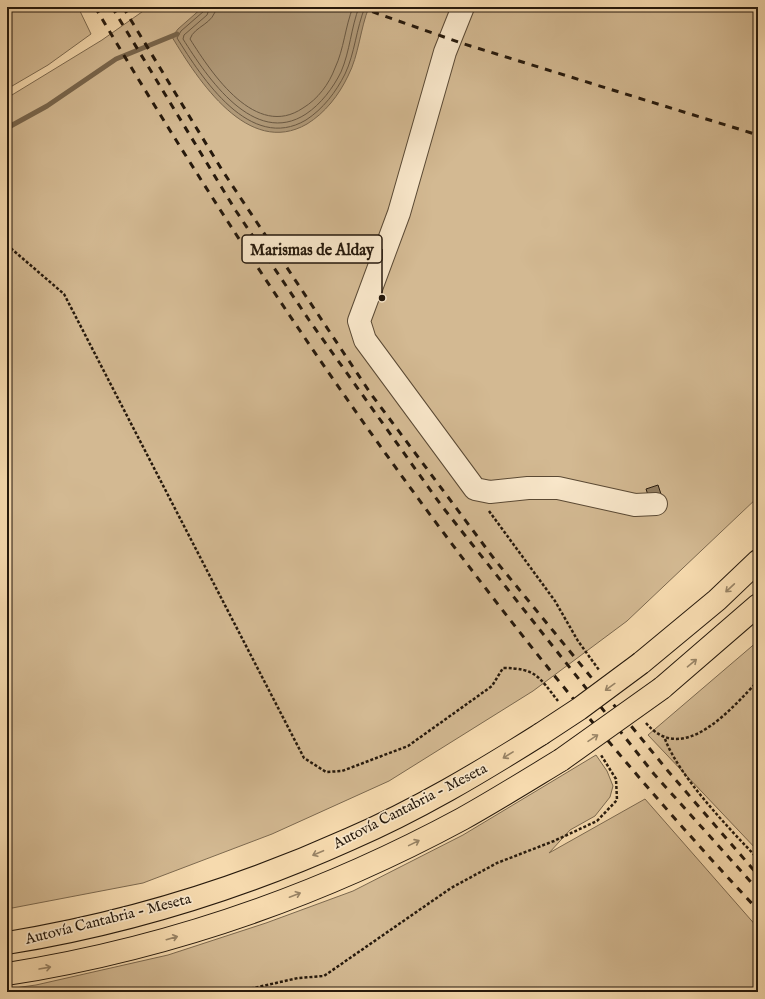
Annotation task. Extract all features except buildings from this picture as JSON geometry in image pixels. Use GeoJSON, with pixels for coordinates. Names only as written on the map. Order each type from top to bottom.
{"type":"FeatureCollection","features":[{"type":"Feature","properties":{"kind":"highway","name":"Autovía Cantabria - Meseta"},"geometry":{"type":"LineString","coordinates":[[7,942],[62,932],[147,912],[227,887],[351,839],[429,800],[541,734],[579,709],[641,663],[716,600],[758,561]]}},
{"type":"Feature","properties":{"kind":"highway","name":"Autovía Cantabria - Meseta"},"geometry":{"type":"LineString","coordinates":[[7,974],[54,966],[146,945],[223,922],[298,894],[424,838],[463,818],[561,760],[662,688],[758,605]]}},
{"type":"Feature","properties":{"kind":"street"},"geometry":{"type":"LineString","coordinates":[[463,7],[445,52],[399,213],[359,321],[365,340],[475,489],[490,492],[528,488],[558,488],[635,505],[656,504]]}},
{"type":"Feature","properties":{"kind":"path"},"geometry":{"type":"LineString","coordinates":[[7,245],[64,294],[304,758],[326,772],[342,772],[408,746],[492,686],[504,668],[519,668],[537,674],[561,704]]}},
{"type":"Feature","properties":{"kind":"path"},"geometry":{"type":"LineString","coordinates":[[475,489],[554,601],[593,662],[603,674]]}},
{"type":"Feature","properties":{"kind":"path"},"geometry":{"type":"LineString","coordinates":[[643,720],[653,732],[665,739],[678,740],[692,737],[703,731],[734,706],[758,681]]}},
{"type":"Feature","properties":{"kind":"path"},"geometry":{"type":"LineString","coordinates":[[665,739],[669,749],[682,769],[716,813],[758,859]]}},
{"type":"Feature","properties":{"kind":"path"},"geometry":{"type":"LineString","coordinates":[[236,992],[298,978],[324,976],[451,888],[497,863],[554,841],[598,821],[617,800],[616,779],[607,762],[598,751]]}},
{"type":"Feature","properties":{"kind":"shaded area"},"geometry":{"type":"Polygon","coordinates":[[[7,7],[78,7],[91,34],[48,65],[7,89],[7,7]]]}},
{"type":"Feature","properties":{"kind":"shaded area"},"geometry":{"type":"Polygon","coordinates":[[[149,7],[758,7],[758,497],[627,621],[533,691],[389,781],[272,834],[143,883],[7,909],[7,98],[102,40],[149,7]]]}},
{"type":"Feature","properties":{"kind":"shaded area"},"geometry":{"type":"Polygon","coordinates":[[[758,641],[758,851],[648,735],[758,641]]]}},
{"type":"Feature","properties":{"kind":"shaded area"},"geometry":{"type":"Polygon","coordinates":[[[596,755],[607,771],[613,786],[610,797],[595,816],[570,830],[549,853],[645,799],[758,928],[758,992],[7,992],[7,989],[36,985],[168,955],[266,923],[353,891],[463,835],[596,755]]]}},
{"type":"Feature","properties":{"kind":"water"},"geometry":{"type":"Polygon","coordinates":[[[203,7],[369,7],[363,24],[352,68],[340,90],[326,109],[314,120],[285,132],[265,131],[245,123],[227,109],[196,74],[172,37],[178,29],[203,7]]]}},
{"type":"Feature","properties":{"kind":"waterway"},"geometry":{"type":"LineString","coordinates":[[7,128],[47,106],[116,59],[177,34]]}},
{"type":"Feature","properties":{"kind":"railway"},"geometry":{"type":"LineString","coordinates":[[95,7],[168,127],[243,245],[321,362],[402,476],[486,589],[574,699],[664,806],[758,910]]}},
{"type":"Feature","properties":{"kind":"railway"},"geometry":{"type":"LineString","coordinates":[[112,7],[236,211],[309,320],[441,505],[654,774],[758,890]]}},
{"type":"Feature","properties":{"kind":"railway"},"geometry":{"type":"LineString","coordinates":[[123,7],[222,170],[371,394],[495,560],[668,771],[758,875]]}},
{"type":"Feature","properties":{"kind":"railway"},"geometry":{"type":"LineString","coordinates":[[359,7],[461,43],[758,135]]}},
{"type":"Feature","properties":{"kind":"place","name":"Marismas de Alday"},"geometry":{"type":"Point","coordinates":[382,298]}}]}
